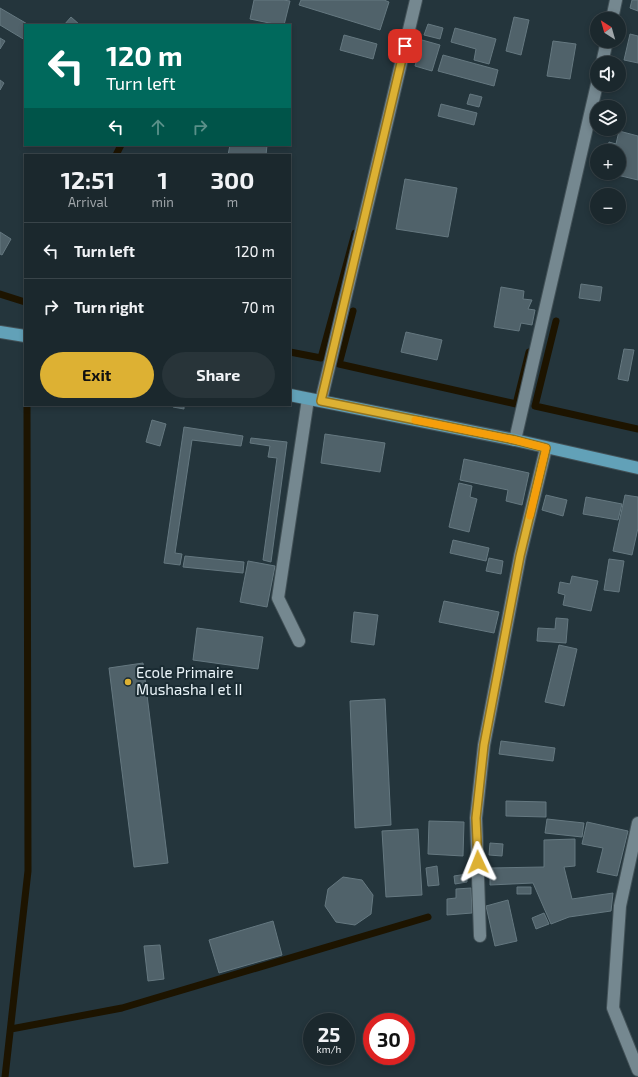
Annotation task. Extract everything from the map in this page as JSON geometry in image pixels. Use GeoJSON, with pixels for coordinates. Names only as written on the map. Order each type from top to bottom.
{"type":"FeatureCollection","features":[{"type":"Feature","properties":{"kind":"main road"},"geometry":{"type":"LineString","coordinates":[[0,332],[24,336]]}},
{"type":"Feature","properties":{"kind":"main road"},"geometry":{"type":"LineString","coordinates":[[291,395],[515,440],[638,468]]}},
{"type":"Feature","properties":{"kind":"street"},"geometry":{"type":"LineString","coordinates":[[321,401],[416,0]]}},
{"type":"Feature","properties":{"kind":"street"},"geometry":{"type":"LineString","coordinates":[[613,12],[616,0]]}},
{"type":"Feature","properties":{"kind":"street"},"geometry":{"type":"LineString","coordinates":[[515,440],[595,92]]}},
{"type":"Feature","properties":{"kind":"street"},"geometry":{"type":"LineString","coordinates":[[299,641],[278,598],[308,399]]}},
{"type":"Feature","properties":{"kind":"street"},"geometry":{"type":"LineString","coordinates":[[480,936],[476,818],[484,745],[520,556],[546,448]]}},
{"type":"Feature","properties":{"kind":"street"},"geometry":{"type":"LineString","coordinates":[[638,823],[620,906],[613,1008],[638,1070]]}},
{"type":"Feature","properties":{"kind":"building"},"geometry":{"type":"Polygon","coordinates":[[[254,0],[290,1],[284,24],[274,24],[250,19],[254,0]]]}},
{"type":"Feature","properties":{"kind":"building"},"geometry":{"type":"Polygon","coordinates":[[[301,0],[384,0],[389,2],[380,30],[299,5],[301,0]]]}},
{"type":"Feature","properties":{"kind":"building"},"geometry":{"type":"Polygon","coordinates":[[[632,0],[638,0],[638,11],[630,8],[632,0]]]}},
{"type":"Feature","properties":{"kind":"building"},"geometry":{"type":"Polygon","coordinates":[[[0,8],[27,24],[24,24],[24,39],[0,25],[0,8]]]}},
{"type":"Feature","properties":{"kind":"building"},"geometry":{"type":"Polygon","coordinates":[[[71,17],[79,24],[65,24],[71,17]]]}},
{"type":"Feature","properties":{"kind":"building"},"geometry":{"type":"Polygon","coordinates":[[[514,17],[529,20],[521,55],[506,51],[514,17]]]}},
{"type":"Feature","properties":{"kind":"building"},"geometry":{"type":"Polygon","coordinates":[[[428,24],[443,28],[440,39],[424,35],[428,24]]]}},
{"type":"Feature","properties":{"kind":"building"},"geometry":{"type":"Polygon","coordinates":[[[455,28],[496,39],[489,64],[474,60],[476,49],[451,42],[455,28]]]}},
{"type":"Feature","properties":{"kind":"building"},"geometry":{"type":"Polygon","coordinates":[[[630,34],[638,36],[638,63],[626,60],[625,56],[630,34]]]}},
{"type":"Feature","properties":{"kind":"building"},"geometry":{"type":"Polygon","coordinates":[[[344,35],[377,44],[373,59],[340,50],[344,35]]]}},
{"type":"Feature","properties":{"kind":"building"},"geometry":{"type":"Polygon","coordinates":[[[0,38],[5,41],[0,49],[0,38]]]}},
{"type":"Feature","properties":{"kind":"building"},"geometry":{"type":"Polygon","coordinates":[[[422,40],[440,45],[432,71],[415,66],[422,40]]]}},
{"type":"Feature","properties":{"kind":"building"},"geometry":{"type":"Polygon","coordinates":[[[553,41],[576,44],[570,79],[547,76],[553,41]]]}},
{"type":"Feature","properties":{"kind":"building"},"geometry":{"type":"Polygon","coordinates":[[[443,55],[498,70],[494,86],[438,71],[443,55]]]}},
{"type":"Feature","properties":{"kind":"building"},"geometry":{"type":"Polygon","coordinates":[[[0,80],[4,83],[0,90],[0,80]]]}},
{"type":"Feature","properties":{"kind":"building"},"geometry":{"type":"Polygon","coordinates":[[[470,94],[482,97],[479,107],[467,104],[470,94]]]}},
{"type":"Feature","properties":{"kind":"building"},"geometry":{"type":"Polygon","coordinates":[[[441,104],[477,113],[474,125],[438,116],[441,104]]]}},
{"type":"Feature","properties":{"kind":"building"},"geometry":{"type":"Polygon","coordinates":[[[626,133],[638,136],[638,180],[626,177],[626,144],[616,144],[618,136],[626,136],[626,133]]]}},
{"type":"Feature","properties":{"kind":"building"},"geometry":{"type":"Polygon","coordinates":[[[230,146],[267,146],[266,154],[228,154],[230,146]]]}},
{"type":"Feature","properties":{"kind":"building"},"geometry":{"type":"Polygon","coordinates":[[[405,179],[457,188],[448,237],[396,229],[405,179]]]}},
{"type":"Feature","properties":{"kind":"building"},"geometry":{"type":"Polygon","coordinates":[[[0,232],[11,239],[2,255],[0,254],[0,232]]]}},
{"type":"Feature","properties":{"kind":"building"},"geometry":{"type":"Polygon","coordinates":[[[581,284],[602,287],[600,301],[579,298],[581,284]]]}},
{"type":"Feature","properties":{"kind":"building"},"geometry":{"type":"Polygon","coordinates":[[[501,287],[524,291],[523,299],[532,300],[528,309],[535,310],[532,325],[521,323],[519,331],[494,327],[501,287]]]}},
{"type":"Feature","properties":{"kind":"building"},"geometry":{"type":"Polygon","coordinates":[[[406,332],[442,340],[437,360],[401,352],[406,332]]]}},
{"type":"Feature","properties":{"kind":"building"},"geometry":{"type":"Polygon","coordinates":[[[624,349],[634,350],[628,381],[618,379],[624,349]]]}},
{"type":"Feature","properties":{"kind":"building"},"geometry":{"type":"Polygon","coordinates":[[[184,406],[184,409],[173,407],[184,406]]]}},
{"type":"Feature","properties":{"kind":"building"},"geometry":{"type":"Polygon","coordinates":[[[152,420],[166,424],[160,446],[146,442],[152,420]]]}},
{"type":"Feature","properties":{"kind":"building"},"geometry":{"type":"Polygon","coordinates":[[[184,427],[243,436],[241,446],[192,440],[175,553],[182,554],[180,565],[164,563],[184,427]]]}},
{"type":"Feature","properties":{"kind":"building"},"geometry":{"type":"Polygon","coordinates":[[[325,434],[385,443],[380,472],[321,463],[325,434]]]}},
{"type":"Feature","properties":{"kind":"building"},"geometry":{"type":"Polygon","coordinates":[[[251,438],[287,442],[271,562],[263,560],[277,458],[268,457],[270,446],[250,443],[251,438]]]}},
{"type":"Feature","properties":{"kind":"building"},"geometry":{"type":"Polygon","coordinates":[[[464,459],[529,473],[522,505],[506,501],[508,490],[460,480],[464,459]]]}},
{"type":"Feature","properties":{"kind":"building"},"geometry":{"type":"Polygon","coordinates":[[[459,483],[472,486],[470,497],[477,499],[469,532],[449,527],[459,483]]]}},
{"type":"Feature","properties":{"kind":"building"},"geometry":{"type":"Polygon","coordinates":[[[546,495],[567,500],[563,516],[542,510],[546,495]]]}},
{"type":"Feature","properties":{"kind":"building"},"geometry":{"type":"Polygon","coordinates":[[[625,495],[638,497],[638,528],[632,555],[613,551],[625,495]]]}},
{"type":"Feature","properties":{"kind":"building"},"geometry":{"type":"Polygon","coordinates":[[[586,497],[622,504],[618,520],[583,514],[586,497]]]}},
{"type":"Feature","properties":{"kind":"building"},"geometry":{"type":"Polygon","coordinates":[[[453,540],[489,548],[486,561],[450,553],[453,540]]]}},
{"type":"Feature","properties":{"kind":"building"},"geometry":{"type":"Polygon","coordinates":[[[185,556],[244,562],[243,573],[183,567],[185,556]]]}},
{"type":"Feature","properties":{"kind":"building"},"geometry":{"type":"Polygon","coordinates":[[[489,558],[503,561],[501,574],[486,571],[489,558]]]}},
{"type":"Feature","properties":{"kind":"building"},"geometry":{"type":"Polygon","coordinates":[[[609,559],[624,561],[619,592],[604,590],[609,559]]]}},
{"type":"Feature","properties":{"kind":"building"},"geometry":{"type":"Polygon","coordinates":[[[248,561],[275,566],[267,607],[240,602],[248,561]]]}},
{"type":"Feature","properties":{"kind":"building"},"geometry":{"type":"Polygon","coordinates":[[[572,576],[598,581],[591,611],[563,605],[565,595],[558,593],[560,582],[570,584],[572,576]]]}},
{"type":"Feature","properties":{"kind":"building"},"geometry":{"type":"Polygon","coordinates":[[[444,601],[499,612],[494,633],[439,622],[444,601]]]}},
{"type":"Feature","properties":{"kind":"building"},"geometry":{"type":"Polygon","coordinates":[[[354,612],[378,615],[374,645],[351,642],[354,612]]]}},
{"type":"Feature","properties":{"kind":"building"},"geometry":{"type":"Polygon","coordinates":[[[556,618],[568,619],[566,643],[537,641],[538,628],[555,629],[556,618]]]}},
{"type":"Feature","properties":{"kind":"building"},"geometry":{"type":"Polygon","coordinates":[[[197,628],[263,637],[258,669],[193,660],[197,628]]]}},
{"type":"Feature","properties":{"kind":"building"},"geometry":{"type":"Polygon","coordinates":[[[559,645],[577,649],[564,706],[545,702],[559,645]]]}},
{"type":"Feature","properties":{"kind":"building"},"geometry":{"type":"Polygon","coordinates":[[[143,663],[168,863],[134,867],[109,668],[143,663]]]}},
{"type":"Feature","properties":{"kind":"building"},"geometry":{"type":"Polygon","coordinates":[[[385,699],[391,825],[355,828],[350,701],[385,699]]]}},
{"type":"Feature","properties":{"kind":"building"},"geometry":{"type":"Polygon","coordinates":[[[501,741],[555,748],[553,761],[499,754],[501,741]]]}},
{"type":"Feature","properties":{"kind":"building"},"geometry":{"type":"Polygon","coordinates":[[[506,801],[546,802],[546,817],[506,816],[506,801]]]}},
{"type":"Feature","properties":{"kind":"building"},"geometry":{"type":"Polygon","coordinates":[[[547,819],[584,823],[582,837],[545,833],[547,819]]]}},
{"type":"Feature","properties":{"kind":"building"},"geometry":{"type":"Polygon","coordinates":[[[429,821],[464,822],[463,856],[428,854],[429,821]]]}},
{"type":"Feature","properties":{"kind":"building"},"geometry":{"type":"Polygon","coordinates":[[[587,822],[628,831],[617,876],[597,872],[603,848],[582,844],[587,822]]]}},
{"type":"Feature","properties":{"kind":"building"},"geometry":{"type":"Polygon","coordinates":[[[418,829],[422,895],[386,897],[382,831],[418,829]]]}},
{"type":"Feature","properties":{"kind":"building"},"geometry":{"type":"Polygon","coordinates":[[[575,839],[575,866],[564,867],[572,899],[613,893],[611,911],[569,917],[551,924],[533,883],[490,885],[490,868],[544,867],[544,840],[575,839]]]}},
{"type":"Feature","properties":{"kind":"building"},"geometry":{"type":"Polygon","coordinates":[[[490,843],[503,844],[502,856],[489,855],[490,843]]]}},
{"type":"Feature","properties":{"kind":"building"},"geometry":{"type":"Polygon","coordinates":[[[437,866],[439,885],[428,886],[426,868],[437,866]]]}},
{"type":"Feature","properties":{"kind":"building"},"geometry":{"type":"Polygon","coordinates":[[[467,874],[467,882],[455,884],[454,876],[467,874]]]}},
{"type":"Feature","properties":{"kind":"building"},"geometry":{"type":"Polygon","coordinates":[[[343,877],[362,880],[373,895],[371,914],[355,925],[336,922],[325,906],[328,889],[343,877]]]}},
{"type":"Feature","properties":{"kind":"building"},"geometry":{"type":"Polygon","coordinates":[[[517,887],[531,887],[531,894],[517,894],[517,887]]]}},
{"type":"Feature","properties":{"kind":"building"},"geometry":{"type":"Polygon","coordinates":[[[471,888],[472,913],[447,915],[447,899],[456,898],[456,889],[471,888]]]}},
{"type":"Feature","properties":{"kind":"building"},"geometry":{"type":"Polygon","coordinates":[[[508,900],[517,941],[495,946],[486,906],[508,900]]]}},
{"type":"Feature","properties":{"kind":"building"},"geometry":{"type":"Polygon","coordinates":[[[544,913],[549,924],[536,929],[532,918],[544,913]]]}},
{"type":"Feature","properties":{"kind":"building"},"geometry":{"type":"Polygon","coordinates":[[[273,921],[282,955],[219,973],[209,940],[273,921]]]}},
{"type":"Feature","properties":{"kind":"building"},"geometry":{"type":"Polygon","coordinates":[[[160,945],[164,979],[148,981],[144,946],[160,945]]]}},
{"type":"Feature","properties":{"kind":"waterway"},"geometry":{"type":"LineString","coordinates":[[116,154],[120,146]]}},
{"type":"Feature","properties":{"kind":"waterway"},"geometry":{"type":"LineString","coordinates":[[291,352],[321,358],[355,233]]}},
{"type":"Feature","properties":{"kind":"waterway"},"geometry":{"type":"LineString","coordinates":[[0,294],[24,302]]}},
{"type":"Feature","properties":{"kind":"waterway"},"geometry":{"type":"LineString","coordinates":[[353,311],[339,364],[516,404],[529,352]]}},
{"type":"Feature","properties":{"kind":"waterway"},"geometry":{"type":"LineString","coordinates":[[556,321],[535,406],[638,429]]}},
{"type":"Feature","properties":{"kind":"waterway"},"geometry":{"type":"LineString","coordinates":[[5,1077],[28,871],[27,406]]}},
{"type":"Feature","properties":{"kind":"waterway"},"geometry":{"type":"LineString","coordinates":[[11,1029],[122,1008],[428,917]]}},
{"type":"Feature","properties":{"kind":"slow traffic"},"geometry":{"type":"LineString","coordinates":[[415,420],[515,440],[546,448],[530,516]]}},
{"type":"Feature","properties":{"kind":"place","name":"Ecole Primaire Mushasha I et II"},"geometry":{"type":"Point","coordinates":[128,682]}},
{"type":"Feature","properties":{"kind":"route"},"geometry":{"type":"LineString","coordinates":[[405,46],[321,401],[515,440],[546,448],[520,556],[484,745],[476,818],[478,862]]}}]}
